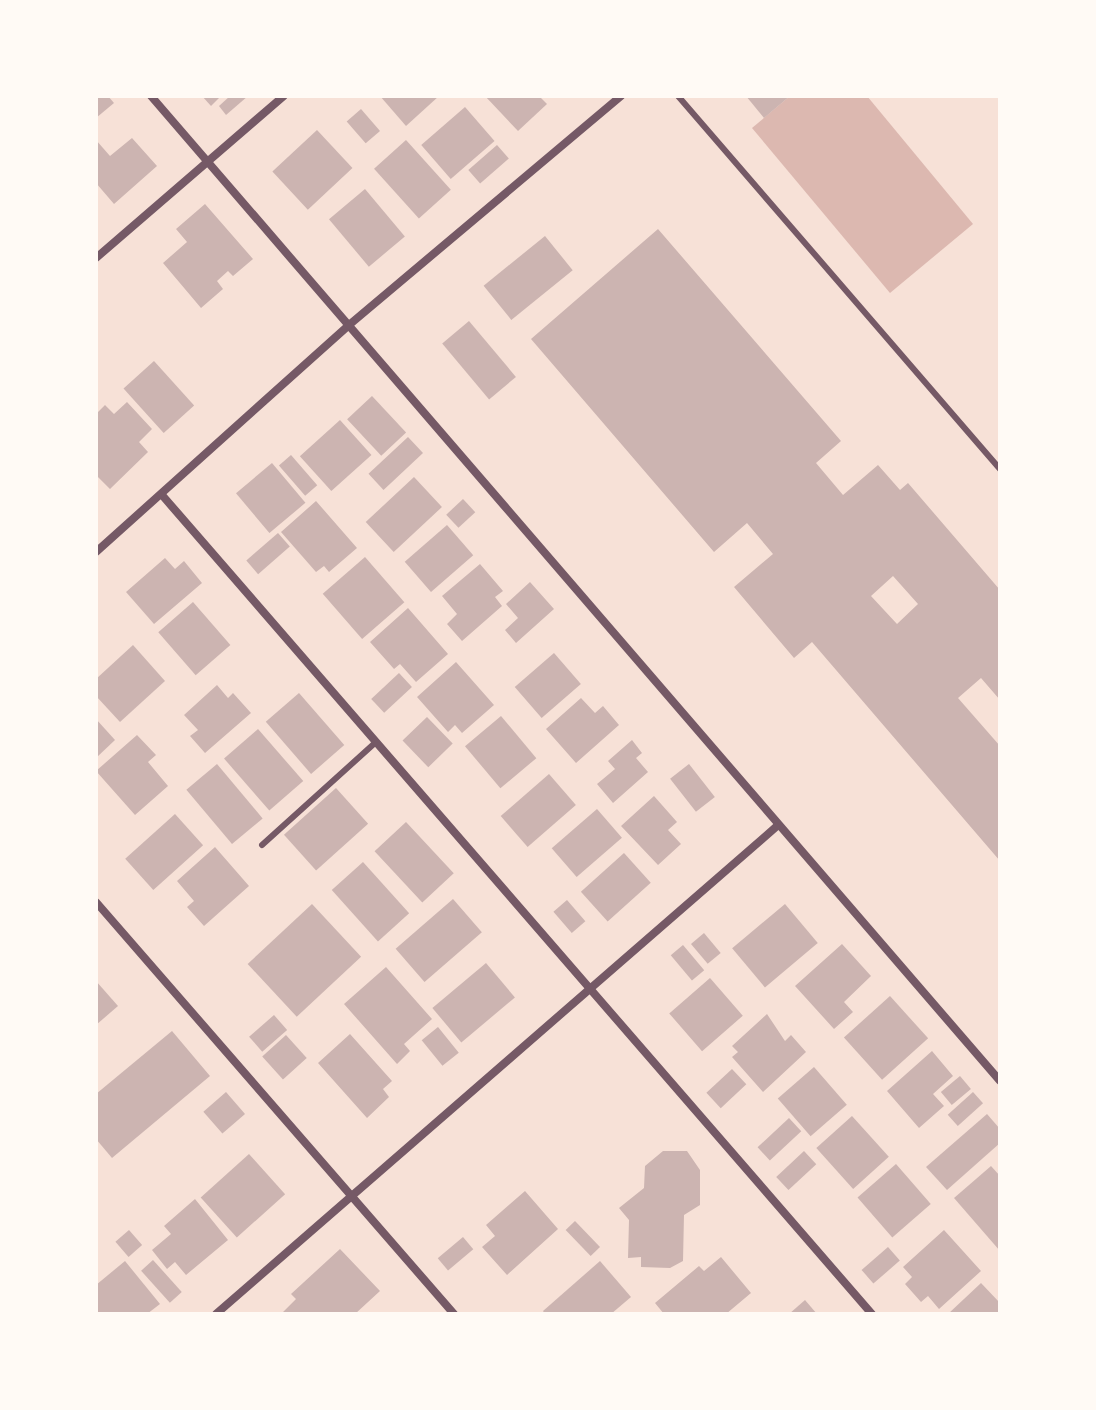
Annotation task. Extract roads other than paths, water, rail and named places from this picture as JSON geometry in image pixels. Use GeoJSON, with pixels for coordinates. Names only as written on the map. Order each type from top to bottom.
{"type":"FeatureCollection","features":[{"type":"Feature","properties":{"kind":"street"},"geometry":{"type":"LineString","coordinates":[[151,96],[776,827],[1000,1081]]}},
{"type":"Feature","properties":{"kind":"street"},"geometry":{"type":"LineString","coordinates":[[96,258],[284,96]]}},
{"type":"Feature","properties":{"kind":"street"},"geometry":{"type":"LineString","coordinates":[[96,552],[349,325],[621,96]]}},
{"type":"Feature","properties":{"kind":"street"},"geometry":{"type":"LineString","coordinates":[[162,495],[872,1314]]}},
{"type":"Feature","properties":{"kind":"street"},"geometry":{"type":"LineString","coordinates":[[216,1314],[592,991],[776,827]]}},
{"type":"Feature","properties":{"kind":"street"},"geometry":{"type":"LineString","coordinates":[[96,902],[454,1314]]}},
{"type":"Feature","properties":{"kind":"lane"},"geometry":{"type":"LineString","coordinates":[[678,96],[1000,469]]}},
{"type":"Feature","properties":{"kind":"lane"},"geometry":{"type":"LineString","coordinates":[[262,845],[376,742]]}}]}
